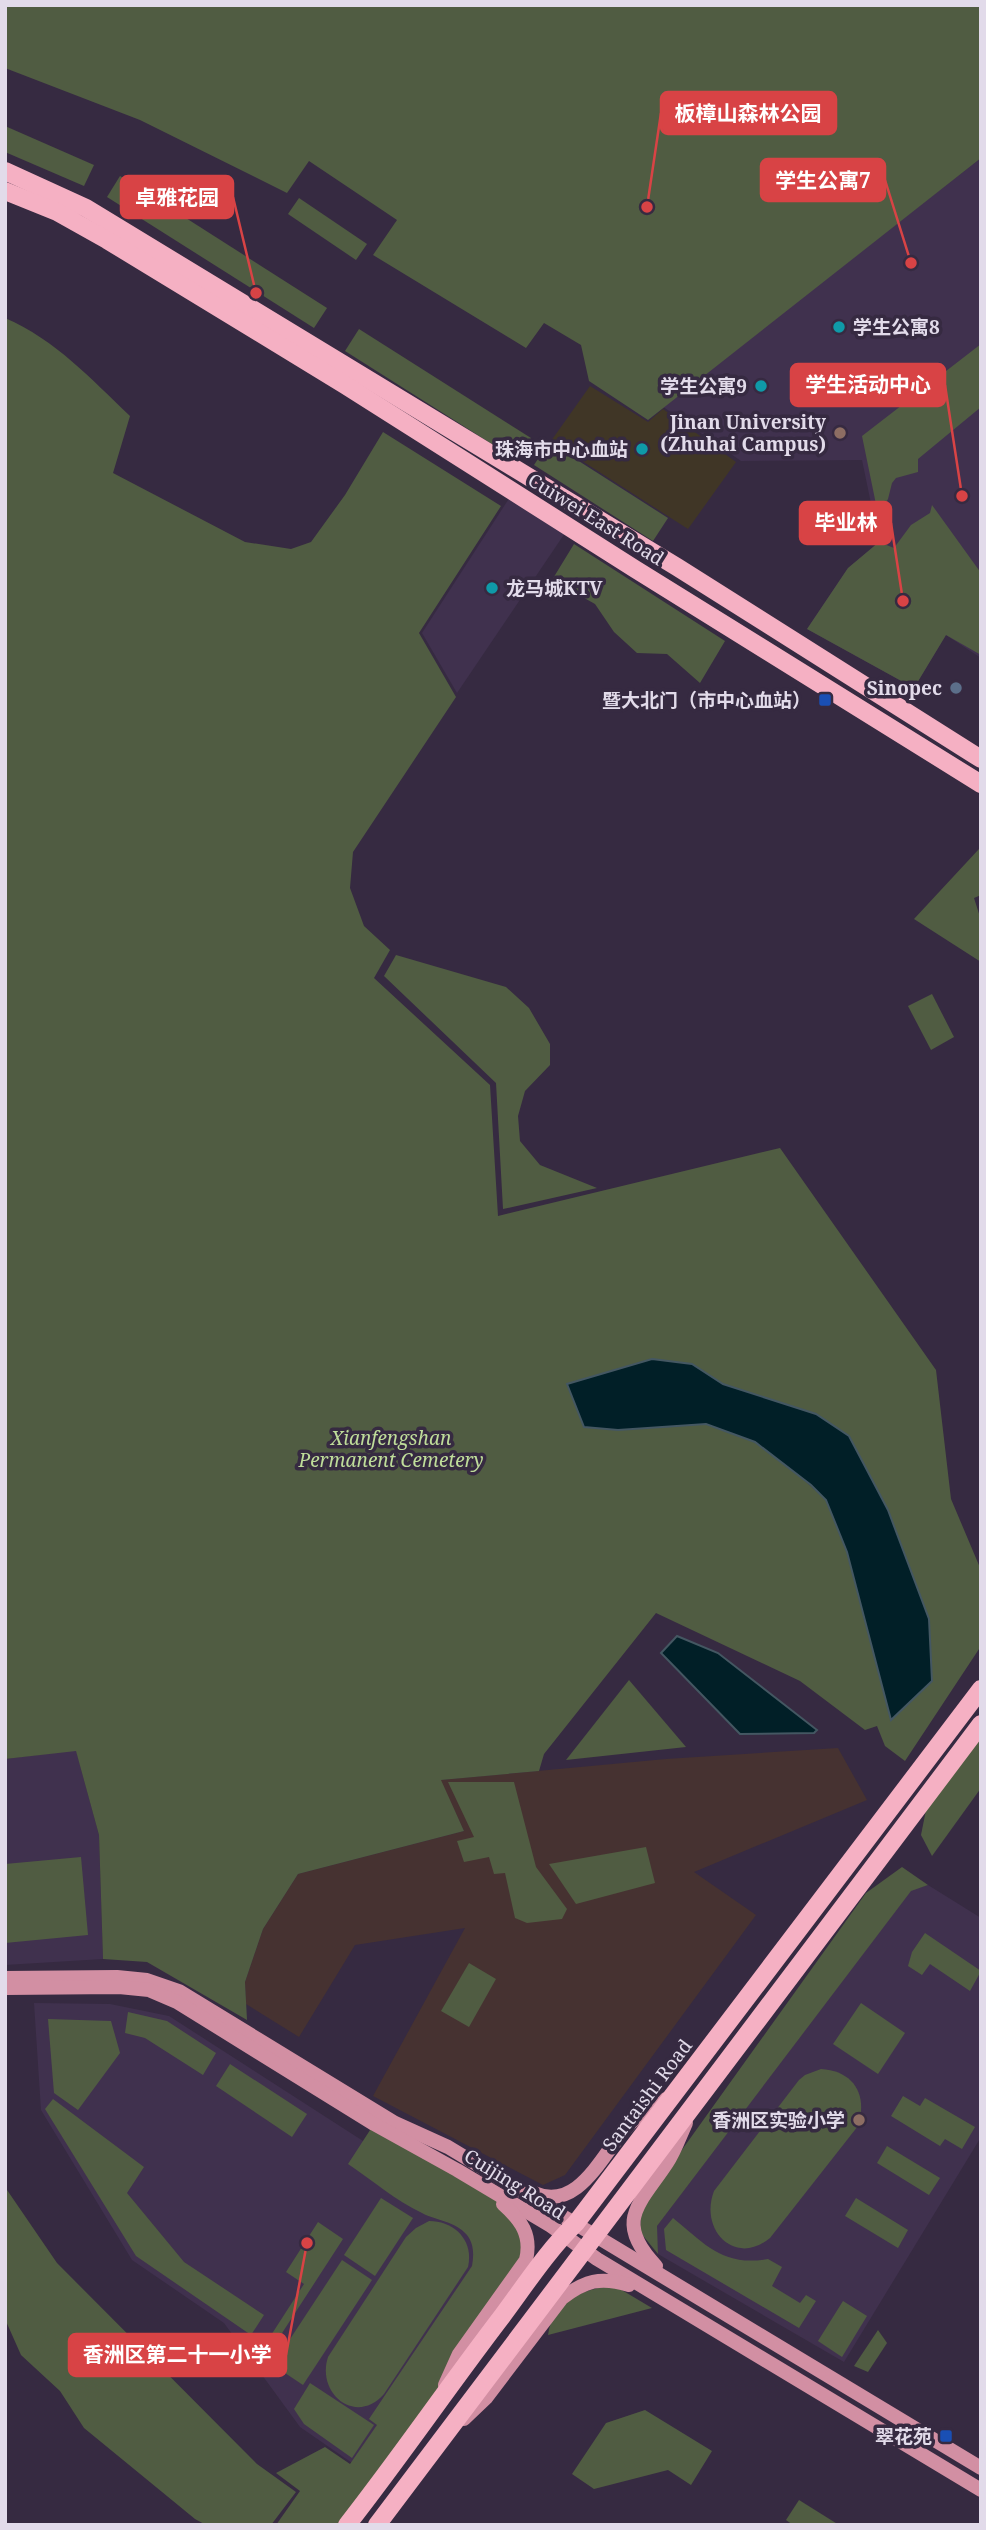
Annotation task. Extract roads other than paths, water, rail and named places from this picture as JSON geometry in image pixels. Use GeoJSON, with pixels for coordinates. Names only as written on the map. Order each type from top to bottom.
{"type":"FeatureCollection","features":[{"type":"Feature","properties":{"kind":"main road","name":"Cuiwei East Road"},"geometry":{"type":"LineString","coordinates":[[5,171],[98,215],[677,567],[981,759]]}},
{"type":"Feature","properties":{"kind":"main road","name":"Cuiwei East Road"},"geometry":{"type":"LineString","coordinates":[[5,191],[57,212],[107,240],[345,385],[981,784]]}},
{"type":"Feature","properties":{"kind":"main road","name":"Santaishi Road"},"geometry":{"type":"LineString","coordinates":[[347,2525],[562,2236],[576,2223],[981,1689]]}},
{"type":"Feature","properties":{"kind":"main road"},"geometry":{"type":"LineString","coordinates":[[377,2525],[981,1724]]}},
{"type":"Feature","properties":{"kind":"main road","name":"Cuijing Road"},"geometry":{"type":"LineString","coordinates":[[5,1978],[117,1977],[147,1980],[179,1991],[395,2123],[448,2147],[505,2180],[981,2468]]}},
{"type":"Feature","properties":{"kind":"main road","name":"Cuijing Road"},"geometry":{"type":"LineString","coordinates":[[5,1988],[119,1987],[149,1990],[177,2002],[374,2124],[457,2169],[551,2226],[562,2236],[653,2293],[981,2490]]}},
{"type":"Feature","properties":{"kind":"main road"},"geometry":{"type":"LineString","coordinates":[[505,2180],[545,2198],[566,2193],[585,2182],[632,2122],[676,2092]]}},
{"type":"Feature","properties":{"kind":"main road"},"geometry":{"type":"LineString","coordinates":[[669,2279],[642,2251],[632,2229],[636,2207],[670,2160],[694,2106]]}},
{"type":"Feature","properties":{"kind":"main road"},"geometry":{"type":"LineString","coordinates":[[434,2408],[459,2354],[523,2266],[528,2246],[525,2229],[516,2217],[457,2169]]}},
{"type":"Feature","properties":{"kind":"main road"},"geometry":{"type":"LineString","coordinates":[[436,2447],[486,2398],[562,2298],[575,2288],[592,2281],[611,2279],[653,2293]]}},
{"type":"Feature","properties":{"kind":"water"},"geometry":{"type":"Polygon","coordinates":[[[652,1359],[692,1364],[723,1384],[816,1414],[849,1436],[888,1510],[929,1619],[932,1681],[891,1720],[847,1552],[826,1500],[811,1485],[755,1442],[706,1424],[618,1430],[584,1427],[567,1384],[652,1359]]]}},
{"type":"Feature","properties":{"kind":"water"},"geometry":{"type":"Polygon","coordinates":[[[677,1636],[718,1653],[817,1730],[814,1733],[740,1734],[661,1653],[677,1636]]]}},
{"type":"Feature","properties":{"kind":"place","name":"板樟山森林公园"},"geometry":{"type":"Point","coordinates":[647,207]}},
{"type":"Feature","properties":{"kind":"place","name":"学生公寓7"},"geometry":{"type":"Point","coordinates":[911,263]}},
{"type":"Feature","properties":{"kind":"place","name":"卓雅花园"},"geometry":{"type":"Point","coordinates":[256,293]}},
{"type":"Feature","properties":{"kind":"place","name":"学生公寓8"},"geometry":{"type":"Point","coordinates":[839,327]}},
{"type":"Feature","properties":{"kind":"place","name":"学生公寓9"},"geometry":{"type":"Point","coordinates":[761,386]}},
{"type":"Feature","properties":{"kind":"place","name":"Jinan University (Zhuhai Campus)"},"geometry":{"type":"Point","coordinates":[840,433]}},
{"type":"Feature","properties":{"kind":"place","name":"珠海市中心血站"},"geometry":{"type":"Point","coordinates":[642,449]}},
{"type":"Feature","properties":{"kind":"place","name":"学生活动中心"},"geometry":{"type":"Point","coordinates":[962,496]}},
{"type":"Feature","properties":{"kind":"place","name":"龙马城KTV"},"geometry":{"type":"Point","coordinates":[492,588]}},
{"type":"Feature","properties":{"kind":"place","name":"毕业林"},"geometry":{"type":"Point","coordinates":[903,601]}},
{"type":"Feature","properties":{"kind":"place","name":"Sinopec"},"geometry":{"type":"Point","coordinates":[956,688]}},
{"type":"Feature","properties":{"kind":"place","name":"暨大北门（市中心血站）"},"geometry":{"type":"Point","coordinates":[825,700]}},
{"type":"Feature","properties":{"kind":"place","name":"香洲区实验小学"},"geometry":{"type":"Point","coordinates":[859,2120]}},
{"type":"Feature","properties":{"kind":"place","name":"香洲区第二十一小学"},"geometry":{"type":"Point","coordinates":[307,2243]}},
{"type":"Feature","properties":{"kind":"place","name":"翠花苑"},"geometry":{"type":"Point","coordinates":[946,2436]}},
{"type":"Feature","properties":{"kind":"park label","name":"Xianfengshan Permanent Cemetery"},"geometry":{"type":"Point","coordinates":[391,1449]}}]}
